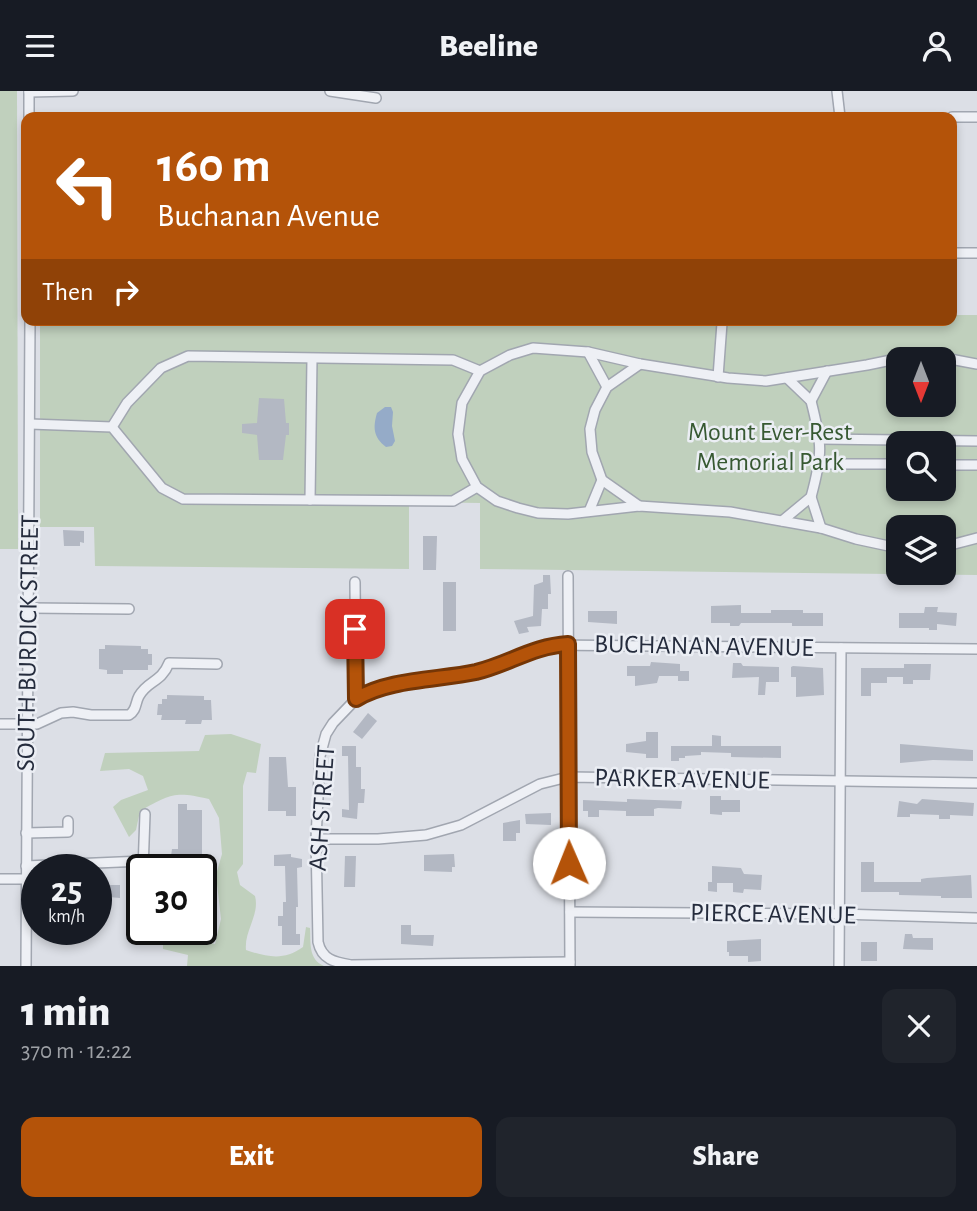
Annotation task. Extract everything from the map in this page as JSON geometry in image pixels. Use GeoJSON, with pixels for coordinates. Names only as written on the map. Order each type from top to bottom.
{"type":"FeatureCollection","features":[{"type":"Feature","properties":{"kind":"street"},"geometry":{"type":"LineString","coordinates":[[29,112],[29,92],[74,91]]}},
{"type":"Feature","properties":{"kind":"street"},"geometry":{"type":"LineString","coordinates":[[330,91],[376,98]]}},
{"type":"Feature","properties":{"kind":"street"},"geometry":{"type":"LineString","coordinates":[[837,91],[839,112]]}},
{"type":"Feature","properties":{"kind":"street"},"geometry":{"type":"LineString","coordinates":[[957,117],[977,117]]}},
{"type":"Feature","properties":{"kind":"street"},"geometry":{"type":"LineString","coordinates":[[957,253],[977,253]]}},
{"type":"Feature","properties":{"kind":"street","name":"SOUTH BURDICK STREET"},"geometry":{"type":"LineString","coordinates":[[26,854],[30,326]]}},
{"type":"Feature","properties":{"kind":"street"},"geometry":{"type":"LineString","coordinates":[[718,377],[722,326]]}},
{"type":"Feature","properties":{"kind":"street"},"geometry":{"type":"LineString","coordinates":[[886,545],[821,528],[730,512],[639,506],[590,509],[568,514],[538,513],[497,501],[477,487],[462,459],[458,434],[462,403],[480,371],[510,355],[533,348],[588,352],[718,377],[766,381],[929,355],[977,364]]}},
{"type":"Feature","properties":{"kind":"street"},"geometry":{"type":"LineString","coordinates":[[588,352],[607,387]]}},
{"type":"Feature","properties":{"kind":"street"},"geometry":{"type":"LineString","coordinates":[[112,427],[127,403],[161,368],[188,356],[453,360],[480,371]]}},
{"type":"Feature","properties":{"kind":"street"},"geometry":{"type":"LineString","coordinates":[[310,500],[312,359]]}},
{"type":"Feature","properties":{"kind":"street"},"geometry":{"type":"LineString","coordinates":[[639,506],[602,479],[592,452],[590,429],[595,409],[607,387],[640,364]]}},
{"type":"Feature","properties":{"kind":"street"},"geometry":{"type":"LineString","coordinates":[[811,401],[827,371]]}},
{"type":"Feature","properties":{"kind":"street"},"geometry":{"type":"LineString","coordinates":[[787,377],[811,401],[821,439],[820,464],[811,496],[821,528]]}},
{"type":"Feature","properties":{"kind":"street"},"geometry":{"type":"LineString","coordinates":[[30,424],[112,427],[162,488],[183,499],[453,501],[477,487]]}},
{"type":"Feature","properties":{"kind":"street"},"geometry":{"type":"LineString","coordinates":[[821,439],[977,441]]}},
{"type":"Feature","properties":{"kind":"street"},"geometry":{"type":"LineString","coordinates":[[820,464],[886,464]]}},
{"type":"Feature","properties":{"kind":"street"},"geometry":{"type":"LineString","coordinates":[[956,465],[977,465]]}},
{"type":"Feature","properties":{"kind":"street"},"geometry":{"type":"LineString","coordinates":[[590,509],[602,479]]}},
{"type":"Feature","properties":{"kind":"street"},"geometry":{"type":"LineString","coordinates":[[782,520],[811,496]]}},
{"type":"Feature","properties":{"kind":"street"},"geometry":{"type":"LineString","coordinates":[[956,544],[977,538]]}},
{"type":"Feature","properties":{"kind":"street"},"geometry":{"type":"LineString","coordinates":[[568,576],[569,964]]}},
{"type":"Feature","properties":{"kind":"street"},"geometry":{"type":"LineString","coordinates":[[355,582],[356,699]]}},
{"type":"Feature","properties":{"kind":"street"},"geometry":{"type":"LineString","coordinates":[[29,608],[129,609]]}},
{"type":"Feature","properties":{"kind":"street","name":"BUCHANAN AVENUE"},"geometry":{"type":"LineString","coordinates":[[356,699],[381,688],[479,671],[548,645],[977,649]]}},
{"type":"Feature","properties":{"kind":"street"},"geometry":{"type":"LineString","coordinates":[[839,966],[841,648]]}},
{"type":"Feature","properties":{"kind":"street"},"geometry":{"type":"LineString","coordinates":[[0,724],[37,724],[61,713],[73,712],[129,715],[133,713],[140,694],[164,676],[169,663],[217,664]]}},
{"type":"Feature","properties":{"kind":"street","name":"ASH STREET"},"geometry":{"type":"LineString","coordinates":[[356,699],[333,723],[322,746],[316,839],[318,942],[321,953],[327,959],[351,965],[569,964]]}},
{"type":"Feature","properties":{"kind":"street","name":"PARKER AVENUE"},"geometry":{"type":"LineString","coordinates":[[316,839],[379,839],[426,835],[461,825],[540,784],[568,777],[977,783]]}},
{"type":"Feature","properties":{"kind":"street"},"geometry":{"type":"LineString","coordinates":[[143,854],[145,814]]}},
{"type":"Feature","properties":{"kind":"street"},"geometry":{"type":"LineString","coordinates":[[26,832],[68,832],[68,821]]}},
{"type":"Feature","properties":{"kind":"street"},"geometry":{"type":"LineString","coordinates":[[0,879],[21,879]]}},
{"type":"Feature","properties":{"kind":"street","name":"PIERCE AVENUE"},"geometry":{"type":"LineString","coordinates":[[570,912],[977,918]]}},
{"type":"Feature","properties":{"kind":"street","name":"SOUTH BURDICK STREET"},"geometry":{"type":"LineString","coordinates":[[26,945],[26,966]]}},
{"type":"Feature","properties":{"kind":"green space"},"geometry":{"type":"Polygon","coordinates":[[[0,91],[17,91],[18,549],[0,549],[0,91]]]}},
{"type":"Feature","properties":{"kind":"green space","name":"Mount Ever-Rest Memorial Park"},"geometry":{"type":"Polygon","coordinates":[[[957,315],[977,315],[977,575],[956,575],[956,515],[886,515],[886,574],[480,569],[480,503],[409,502],[409,569],[95,566],[94,527],[40,527],[40,326],[957,326],[957,315]]]}},
{"type":"Feature","properties":{"kind":"green space"},"geometry":{"type":"Polygon","coordinates":[[[231,734],[261,744],[256,773],[247,772],[243,786],[243,864],[237,872],[240,885],[255,896],[256,903],[246,950],[268,956],[289,954],[303,947],[306,927],[310,928],[313,955],[324,966],[187,966],[188,955],[163,949],[163,945],[217,945],[221,919],[217,884],[222,854],[219,818],[209,799],[188,795],[173,796],[140,811],[136,830],[129,837],[113,807],[121,800],[148,790],[143,776],[129,769],[100,771],[105,753],[199,751],[205,735],[231,734]]]}},
{"type":"Feature","properties":{"kind":"water"},"geometry":{"type":"Polygon","coordinates":[[[385,407],[391,407],[393,412],[395,441],[392,446],[386,447],[376,436],[375,427],[377,413],[385,407]]]}},
{"type":"Feature","properties":{"kind":"building"},"geometry":{"type":"Polygon","coordinates":[[[259,398],[284,399],[289,435],[286,435],[283,460],[259,460],[257,435],[242,433],[242,424],[257,423],[259,398]]]}},
{"type":"Feature","properties":{"kind":"building"},"geometry":{"type":"Polygon","coordinates":[[[63,530],[84,531],[84,543],[80,542],[80,546],[64,546],[63,530]]]}},
{"type":"Feature","properties":{"kind":"building"},"geometry":{"type":"Polygon","coordinates":[[[423,536],[437,536],[436,570],[423,570],[423,536]]]}},
{"type":"Feature","properties":{"kind":"building"},"geometry":{"type":"Polygon","coordinates":[[[543,575],[550,575],[551,594],[548,594],[548,609],[542,609],[541,626],[527,627],[529,632],[519,634],[514,621],[533,616],[534,585],[543,582],[543,575]]]}},
{"type":"Feature","properties":{"kind":"building"},"geometry":{"type":"Polygon","coordinates":[[[443,582],[456,582],[456,631],[443,631],[443,582]]]}},
{"type":"Feature","properties":{"kind":"building"},"geometry":{"type":"Polygon","coordinates":[[[741,605],[741,613],[803,610],[803,613],[823,613],[823,626],[741,623],[739,626],[730,626],[730,623],[711,623],[711,606],[741,605]]]}},
{"type":"Feature","properties":{"kind":"building"},"geometry":{"type":"Polygon","coordinates":[[[925,607],[938,607],[937,612],[957,613],[956,626],[937,624],[937,630],[899,628],[899,613],[924,613],[925,607]]]}},
{"type":"Feature","properties":{"kind":"building"},"geometry":{"type":"Polygon","coordinates":[[[588,611],[617,611],[617,624],[588,622],[588,611]]]}},
{"type":"Feature","properties":{"kind":"building"},"geometry":{"type":"Polygon","coordinates":[[[105,645],[141,646],[141,649],[148,649],[148,654],[152,654],[152,665],[148,665],[148,670],[123,670],[123,674],[107,674],[107,670],[99,669],[99,649],[105,649],[105,645]]]}},
{"type":"Feature","properties":{"kind":"building"},"geometry":{"type":"Polygon","coordinates":[[[651,662],[680,664],[680,671],[689,671],[689,681],[678,681],[678,676],[659,676],[657,683],[635,686],[635,676],[627,676],[627,666],[650,666],[651,662]]]}},
{"type":"Feature","properties":{"kind":"building"},"geometry":{"type":"Polygon","coordinates":[[[733,663],[741,663],[743,666],[779,667],[779,682],[766,682],[765,695],[758,695],[759,677],[732,678],[733,663]]]}},
{"type":"Feature","properties":{"kind":"building"},"geometry":{"type":"Polygon","coordinates":[[[904,664],[931,664],[930,680],[913,680],[913,684],[903,684],[903,677],[887,677],[887,683],[871,683],[871,696],[861,696],[861,668],[904,668],[904,664]]]}},
{"type":"Feature","properties":{"kind":"building"},"geometry":{"type":"Polygon","coordinates":[[[793,666],[823,668],[824,695],[796,697],[796,677],[791,677],[793,666]]]}},
{"type":"Feature","properties":{"kind":"building"},"geometry":{"type":"Polygon","coordinates":[[[167,695],[204,696],[204,700],[211,700],[212,720],[202,720],[201,724],[185,724],[186,720],[161,720],[162,715],[157,715],[158,704],[162,704],[162,699],[167,699],[167,695]]]}},
{"type":"Feature","properties":{"kind":"building"},"geometry":{"type":"Polygon","coordinates":[[[368,713],[377,721],[362,739],[353,732],[368,713]]]}},
{"type":"Feature","properties":{"kind":"building"},"geometry":{"type":"Polygon","coordinates":[[[646,732],[658,732],[658,758],[646,758],[646,754],[626,752],[626,744],[646,741],[646,732]]]}},
{"type":"Feature","properties":{"kind":"building"},"geometry":{"type":"Polygon","coordinates":[[[712,735],[721,736],[721,746],[781,746],[781,758],[731,757],[731,753],[701,752],[701,755],[685,756],[679,758],[679,761],[671,761],[671,746],[712,746],[712,735]]]}},
{"type":"Feature","properties":{"kind":"building"},"geometry":{"type":"Polygon","coordinates":[[[900,744],[973,750],[973,761],[900,763],[900,744]]]}},
{"type":"Feature","properties":{"kind":"building"},"geometry":{"type":"Polygon","coordinates":[[[342,746],[356,746],[356,767],[361,767],[361,789],[365,789],[364,803],[358,803],[357,819],[342,817],[342,809],[349,810],[348,756],[342,756],[342,746]]]}},
{"type":"Feature","properties":{"kind":"building"},"geometry":{"type":"Polygon","coordinates":[[[269,757],[286,757],[288,787],[296,787],[296,816],[286,816],[286,811],[268,811],[269,757]]]}},
{"type":"Feature","properties":{"kind":"building"},"geometry":{"type":"Polygon","coordinates":[[[710,796],[721,796],[721,800],[740,800],[740,812],[710,814],[710,796]]]}},
{"type":"Feature","properties":{"kind":"building"},"geometry":{"type":"Polygon","coordinates":[[[627,799],[682,801],[681,809],[654,809],[654,816],[626,816],[626,811],[599,810],[599,817],[588,817],[588,811],[583,811],[583,800],[627,802],[627,799]]]}},
{"type":"Feature","properties":{"kind":"building"},"geometry":{"type":"Polygon","coordinates":[[[922,799],[974,803],[973,816],[950,815],[950,819],[939,819],[939,815],[910,814],[910,817],[897,817],[899,801],[917,804],[922,799]]]}},
{"type":"Feature","properties":{"kind":"building"},"geometry":{"type":"Polygon","coordinates":[[[178,804],[187,804],[187,810],[202,810],[202,854],[171,854],[172,849],[178,849],[178,804]]]}},
{"type":"Feature","properties":{"kind":"building"},"geometry":{"type":"Polygon","coordinates":[[[551,813],[551,825],[526,824],[525,814],[551,813]]]}},
{"type":"Feature","properties":{"kind":"building"},"geometry":{"type":"Polygon","coordinates":[[[520,820],[520,833],[516,833],[516,841],[503,841],[503,823],[520,820]]]}},
{"type":"Feature","properties":{"kind":"building"},"geometry":{"type":"Polygon","coordinates":[[[291,854],[291,857],[302,859],[302,867],[297,868],[296,907],[296,934],[300,934],[300,945],[282,945],[282,926],[278,926],[278,916],[283,916],[283,902],[286,902],[285,866],[274,866],[274,855],[291,854]]]}},
{"type":"Feature","properties":{"kind":"building"},"geometry":{"type":"Polygon","coordinates":[[[454,854],[455,867],[452,867],[452,872],[424,871],[424,855],[454,854]]]}},
{"type":"Feature","properties":{"kind":"building"},"geometry":{"type":"Polygon","coordinates":[[[345,856],[356,856],[355,887],[344,887],[345,856]]]}},
{"type":"Feature","properties":{"kind":"building"},"geometry":{"type":"Polygon","coordinates":[[[861,862],[874,862],[874,882],[921,882],[921,879],[927,878],[971,875],[972,898],[861,892],[861,862]]]}},
{"type":"Feature","properties":{"kind":"building"},"geometry":{"type":"Polygon","coordinates":[[[712,866],[741,868],[744,874],[762,875],[761,890],[744,889],[743,893],[733,892],[733,883],[717,883],[717,892],[708,891],[708,882],[712,882],[712,866]]]}},
{"type":"Feature","properties":{"kind":"building"},"geometry":{"type":"Polygon","coordinates":[[[112,885],[120,885],[120,898],[112,897],[112,885]]]}},
{"type":"Feature","properties":{"kind":"building"},"geometry":{"type":"Polygon","coordinates":[[[401,925],[411,925],[411,935],[434,935],[433,946],[401,944],[401,925]]]}},
{"type":"Feature","properties":{"kind":"building"},"geometry":{"type":"Polygon","coordinates":[[[905,934],[912,934],[913,938],[933,938],[933,950],[903,949],[905,934]]]}},
{"type":"Feature","properties":{"kind":"building"},"geometry":{"type":"Polygon","coordinates":[[[761,939],[761,961],[748,962],[748,956],[729,956],[727,952],[727,941],[761,939]]]}},
{"type":"Feature","properties":{"kind":"building"},"geometry":{"type":"Polygon","coordinates":[[[861,942],[877,942],[877,961],[861,961],[861,942]]]}},
{"type":"Feature","properties":{"kind":"route"},"geometry":{"type":"LineString","coordinates":[[355,629],[356,699],[381,688],[479,671],[548,645],[568,644],[569,863]]}}]}
